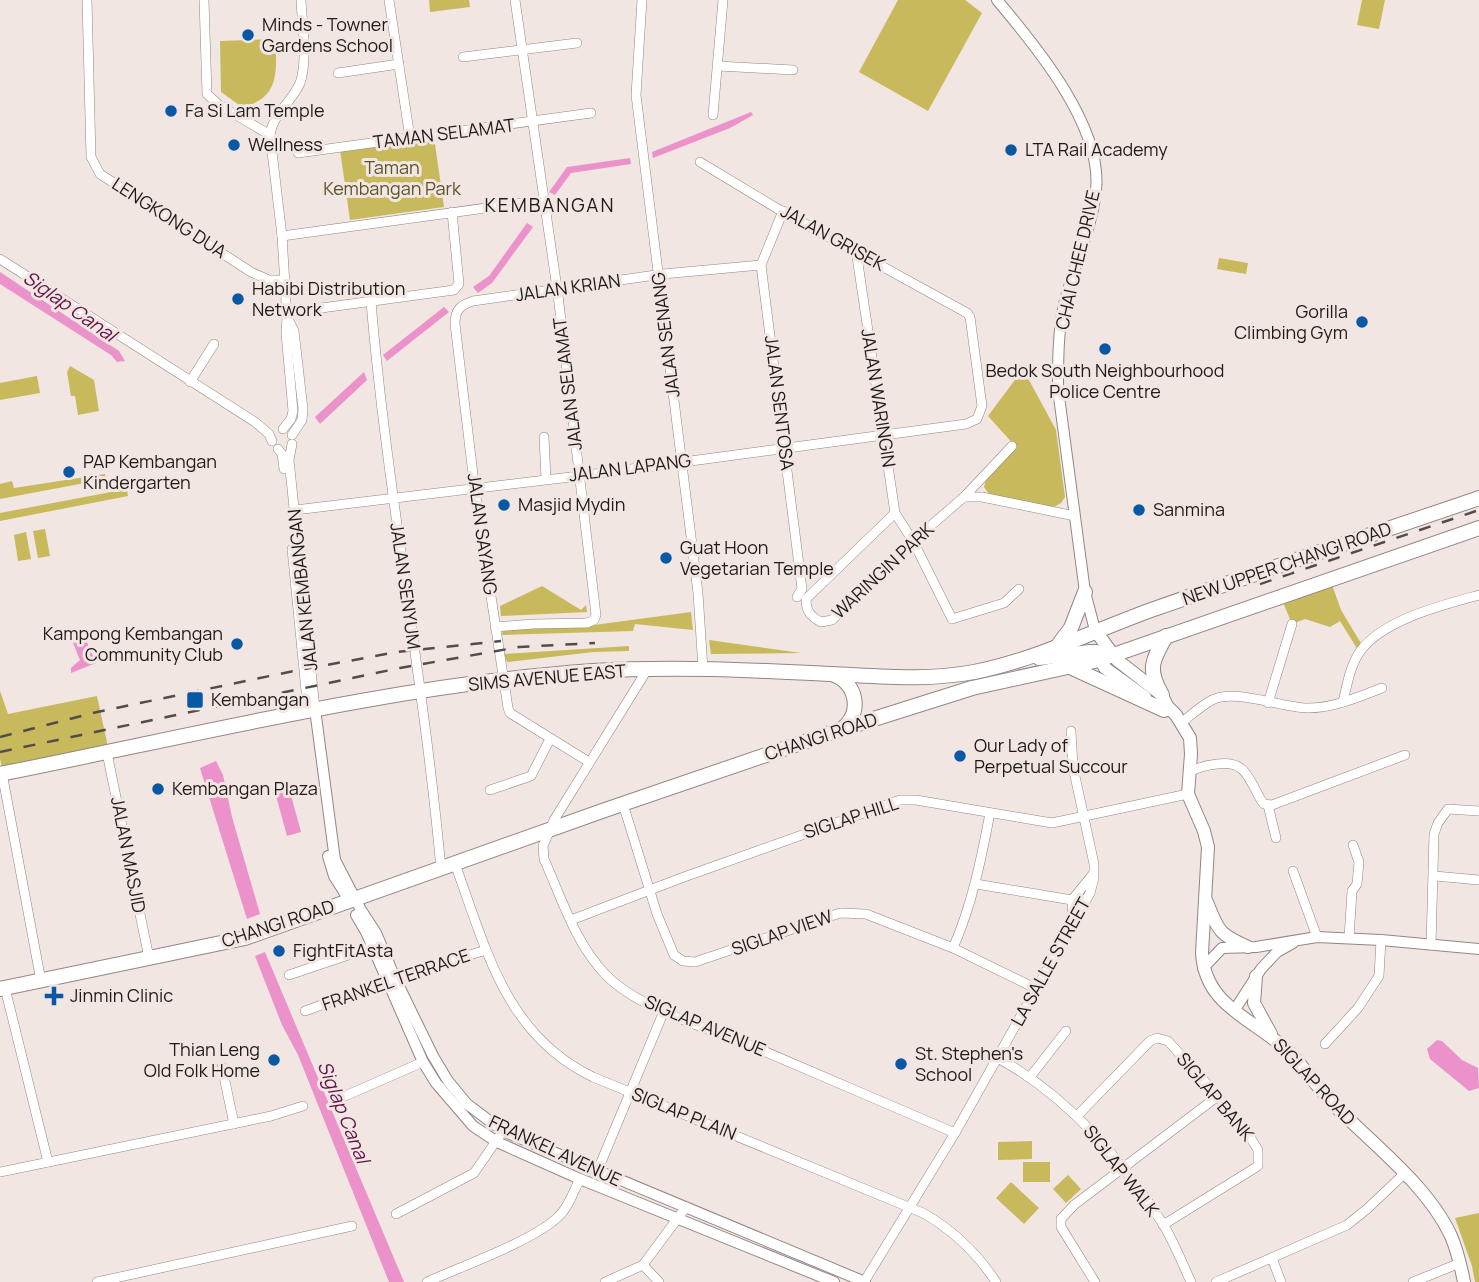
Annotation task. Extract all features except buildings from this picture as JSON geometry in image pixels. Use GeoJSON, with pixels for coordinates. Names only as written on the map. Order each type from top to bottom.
{"type":"FeatureCollection","features":[{"type":"Feature","properties":{"kind":"main road","name":"NEW UPPER CHANGI ROAD"},"geometry":{"type":"LineString","coordinates":[[1095,630],[1479,498]]}},
{"type":"Feature","properties":{"kind":"main road","name":"NEW UPPER CHANGI ROAD"},"geometry":{"type":"LineString","coordinates":[[1103,655],[1166,636],[1479,528]]}},
{"type":"Feature","properties":{"kind":"main road"},"geometry":{"type":"LineString","coordinates":[[1058,645],[1071,628],[1085,592]]}},
{"type":"Feature","properties":{"kind":"main road","name":"SIMS AVENUE EAST"},"geometry":{"type":"LineString","coordinates":[[2,778],[312,710],[419,691],[591,671],[703,669],[915,678],[970,673],[1014,662],[1095,630]]}},
{"type":"Feature","properties":{"kind":"main road"},"geometry":{"type":"LineString","coordinates":[[1095,630],[1103,655]]}},
{"type":"Feature","properties":{"kind":"main road"},"geometry":{"type":"LineString","coordinates":[[1166,636],[1154,658],[1152,671],[1154,680],[1191,743],[1185,795],[1207,842],[1203,968]]}},
{"type":"Feature","properties":{"kind":"main road"},"geometry":{"type":"LineString","coordinates":[[1014,662],[1103,655],[1124,666],[1171,711]]}},
{"type":"Feature","properties":{"kind":"main road","name":"CHANGI ROAD"},"geometry":{"type":"LineString","coordinates":[[2,988],[247,937],[842,729],[972,688],[1070,667],[1103,655]]}},
{"type":"Feature","properties":{"kind":"main road"},"geometry":{"type":"LineString","coordinates":[[1070,667],[1171,711]]}},
{"type":"Feature","properties":{"kind":"main road"},"geometry":{"type":"LineString","coordinates":[[831,674],[848,684],[855,698],[853,715],[842,729]]}},
{"type":"Feature","properties":{"kind":"main road"},"geometry":{"type":"LineString","coordinates":[[1204,896],[1222,935],[1248,947]]}},
{"type":"Feature","properties":{"kind":"main road","name":"SIGLAP ROAD"},"geometry":{"type":"LineString","coordinates":[[1203,968],[1216,994],[1234,1011],[1273,1037],[1294,1057],[1332,1103],[1432,1204],[1451,1236],[1464,1282]]}},
{"type":"Feature","properties":{"kind":"main road"},"geometry":{"type":"LineString","coordinates":[[1256,976],[1254,1003],[1273,1037]]}},
{"type":"Feature","properties":{"kind":"street","name":"LENGKONG DUA"},"geometry":{"type":"LineString","coordinates":[[87,0],[91,157],[95,168],[251,272],[269,280],[283,281]]}},
{"type":"Feature","properties":{"kind":"street"},"geometry":{"type":"LineString","coordinates":[[204,0],[207,94],[219,105],[270,135],[271,126],[296,90],[303,71],[301,0]]}},
{"type":"Feature","properties":{"kind":"street"},"geometry":{"type":"LineString","coordinates":[[389,0],[410,138]]}},
{"type":"Feature","properties":{"kind":"street","name":"JALAN SELAMAT"},"geometry":{"type":"LineString","coordinates":[[495,627],[587,623],[594,621],[596,615],[558,290],[514,0]]}},
{"type":"Feature","properties":{"kind":"street","name":"JALAN SENANG"},"geometry":{"type":"LineString","coordinates":[[642,0],[636,95],[698,593],[703,669]]}},
{"type":"Feature","properties":{"kind":"street"},"geometry":{"type":"LineString","coordinates":[[713,115],[723,0]]}},
{"type":"Feature","properties":{"kind":"street","name":"CHAI CHEE DRIVE"},"geometry":{"type":"LineString","coordinates":[[997,0],[1028,37],[1056,78],[1081,120],[1095,158],[1096,191],[1064,305],[1058,366],[1058,389],[1074,516],[1085,592],[1095,630]]}},
{"type":"Feature","properties":{"kind":"street"},"geometry":{"type":"LineString","coordinates":[[463,57],[577,43]]}},
{"type":"Feature","properties":{"kind":"street"},"geometry":{"type":"LineString","coordinates":[[338,73],[399,64]]}},
{"type":"Feature","properties":{"kind":"street"},"geometry":{"type":"LineString","coordinates":[[718,66],[793,70]]}},
{"type":"Feature","properties":{"kind":"street","name":"TAMAN SELAMAT"},"geometry":{"type":"LineString","coordinates":[[298,153],[591,113]]}},
{"type":"Feature","properties":{"kind":"street","name":"JALAN KEMBANGAN"},"geometry":{"type":"LineString","coordinates":[[270,135],[282,236],[293,411],[291,419],[280,430],[275,445],[282,454],[328,861],[352,899]]}},
{"type":"Feature","properties":{"kind":"street","name":"JALAN GRISEK"},"geometry":{"type":"LineString","coordinates":[[700,162],[967,313],[970,317],[977,360],[982,408],[977,419],[966,425]]}},
{"type":"Feature","properties":{"kind":"street"},"geometry":{"type":"LineString","coordinates":[[282,236],[544,200]]}},
{"type":"Feature","properties":{"kind":"street","name":"JALAN SENTOSA"},"geometry":{"type":"LineString","coordinates":[[783,211],[761,265],[802,598]]}},
{"type":"Feature","properties":{"kind":"street"},"geometry":{"type":"LineString","coordinates":[[314,309],[457,288],[457,255],[452,212]]}},
{"type":"Feature","properties":{"kind":"street","name":"JALAN WARINGIN"},"geometry":{"type":"LineString","coordinates":[[856,250],[895,513],[913,541],[952,620],[1004,603],[1019,589]]}},
{"type":"Feature","properties":{"kind":"street"},"geometry":{"type":"LineString","coordinates":[[0,259],[255,422],[269,434],[275,445],[284,450],[292,440],[280,430],[255,422]]}},
{"type":"Feature","properties":{"kind":"street","name":"JALAN KRIAN"},"geometry":{"type":"LineString","coordinates":[[460,307],[473,300],[659,275],[761,265]]}},
{"type":"Feature","properties":{"kind":"street","name":"JALAN SENYUM"},"geometry":{"type":"LineString","coordinates":[[370,302],[392,497],[441,870]]}},
{"type":"Feature","properties":{"kind":"street","name":"JALAN SAYANG"},"geometry":{"type":"LineString","coordinates":[[460,307],[456,312],[455,324],[474,487],[510,713],[589,762]]}},
{"type":"Feature","properties":{"kind":"street","name":"JALAN KEMBANGAN"},"geometry":{"type":"LineString","coordinates":[[287,318],[294,331],[303,409],[302,420],[292,440],[289,460],[312,710]]}},
{"type":"Feature","properties":{"kind":"street"},"geometry":{"type":"LineString","coordinates":[[190,382],[214,344]]}},
{"type":"Feature","properties":{"kind":"street","name":"JALAN LAPANG"},"geometry":{"type":"LineString","coordinates":[[295,510],[966,425]]}},
{"type":"Feature","properties":{"kind":"street"},"geometry":{"type":"LineString","coordinates":[[544,437],[546,479]]}},
{"type":"Feature","properties":{"kind":"street","name":"WARINGIN PARK"},"geometry":{"type":"LineString","coordinates":[[895,513],[802,598],[811,617],[821,622],[832,620],[913,541],[964,496],[1012,446]]}},
{"type":"Feature","properties":{"kind":"street"},"geometry":{"type":"LineString","coordinates":[[964,496],[982,497],[1074,516]]}},
{"type":"Feature","properties":{"kind":"street"},"geometry":{"type":"LineString","coordinates":[[1343,702],[1355,660],[1371,641],[1413,615],[1479,595]]}},
{"type":"Feature","properties":{"kind":"street"},"geometry":{"type":"LineString","coordinates":[[1268,703],[1292,624]]}},
{"type":"Feature","properties":{"kind":"street"},"geometry":{"type":"LineString","coordinates":[[548,832],[647,670]]}},
{"type":"Feature","properties":{"kind":"street"},"geometry":{"type":"LineString","coordinates":[[1171,711],[1230,696],[1305,708],[1343,702],[1382,688]]}},
{"type":"Feature","properties":{"kind":"street","name":"LA SALLE STREET"},"geometry":{"type":"LineString","coordinates":[[865,1282],[955,1133],[1090,893],[1094,872],[1085,816],[1073,767],[1071,731]]}},
{"type":"Feature","properties":{"kind":"street"},"geometry":{"type":"LineString","coordinates":[[490,790],[531,776],[550,740]]}},
{"type":"Feature","properties":{"kind":"street","name":"JALAN MASJID"},"geometry":{"type":"LineString","coordinates":[[107,753],[149,958]]}},
{"type":"Feature","properties":{"kind":"street"},"geometry":{"type":"LineString","coordinates":[[1268,806],[1405,755]]}},
{"type":"Feature","properties":{"kind":"street"},"geometry":{"type":"LineString","coordinates":[[1189,772],[1199,766],[1235,763],[1243,769],[1261,800],[1268,806],[1276,838]]}},
{"type":"Feature","properties":{"kind":"street"},"geometry":{"type":"LineString","coordinates":[[2,778],[41,981]]}},
{"type":"Feature","properties":{"kind":"street","name":"SIGLAP HILL"},"geometry":{"type":"LineString","coordinates":[[571,920],[900,800],[916,800],[1052,823],[1185,795]]}},
{"type":"Feature","properties":{"kind":"street","name":"SIGLAP VIEW"},"geometry":{"type":"LineString","coordinates":[[623,804],[649,890],[674,955],[678,959],[689,962],[715,957],[824,918],[851,912],[866,914],[953,948],[1037,989]]}},
{"type":"Feature","properties":{"kind":"street"},"geometry":{"type":"LineString","coordinates":[[1431,945],[1435,876],[1434,834],[1441,817],[1448,809],[1479,811]]}},
{"type":"Feature","properties":{"kind":"street"},"geometry":{"type":"LineString","coordinates":[[953,948],[976,884],[990,813]]}},
{"type":"Feature","properties":{"kind":"street","name":"SIGLAP AVENUE"},"geometry":{"type":"LineString","coordinates":[[548,832],[543,846],[544,859],[580,943],[609,978],[627,992],[664,1012],[955,1133]]}},
{"type":"Feature","properties":{"kind":"street"},"geometry":{"type":"LineString","coordinates":[[1349,938],[1352,891],[1357,884],[1359,862],[1353,845]]}},
{"type":"Feature","properties":{"kind":"street","name":"SIGLAP PLAIN"},"geometry":{"type":"LineString","coordinates":[[455,864],[498,979],[513,1006],[553,1053],[578,1069],[910,1206],[943,1225],[962,1241],[984,1264],[996,1282]]}},
{"type":"Feature","properties":{"kind":"street"},"geometry":{"type":"LineString","coordinates":[[1293,871],[1317,937]]}},
{"type":"Feature","properties":{"kind":"street"},"geometry":{"type":"LineString","coordinates":[[1073,925],[1072,900],[1094,872]]}},
{"type":"Feature","properties":{"kind":"street"},"geometry":{"type":"LineString","coordinates":[[1435,876],[1479,880]]}},
{"type":"Feature","properties":{"kind":"street"},"geometry":{"type":"LineString","coordinates":[[976,884],[1072,900]]}},
{"type":"Feature","properties":{"kind":"street","name":"FRANKEL AVENUE"},"geometry":{"type":"LineString","coordinates":[[352,899],[372,947],[448,1081],[467,1104],[503,1131],[865,1282]]}},
{"type":"Feature","properties":{"kind":"street","name":"FRANKEL AVENUE"},"geometry":{"type":"LineString","coordinates":[[352,899],[376,933],[423,1062],[453,1105],[473,1126],[497,1142],[580,1179],[834,1282]]}},
{"type":"Feature","properties":{"kind":"street"},"geometry":{"type":"LineString","coordinates":[[1203,968],[1222,948],[1275,948],[1317,937],[1479,949]]}},
{"type":"Feature","properties":{"kind":"street"},"geometry":{"type":"LineString","coordinates":[[1325,1044],[1358,1007],[1379,976],[1381,940]]}},
{"type":"Feature","properties":{"kind":"street"},"geometry":{"type":"LineString","coordinates":[[289,975],[372,947]]}},
{"type":"Feature","properties":{"kind":"street"},"geometry":{"type":"LineString","coordinates":[[1234,1011],[1275,948]]}},
{"type":"Feature","properties":{"kind":"street","name":"FRANKEL TERRACE"},"geometry":{"type":"LineString","coordinates":[[305,1012],[391,979],[486,950]]}},
{"type":"Feature","properties":{"kind":"street"},"geometry":{"type":"LineString","coordinates":[[2,988],[48,1162]]}},
{"type":"Feature","properties":{"kind":"street"},"geometry":{"type":"LineString","coordinates":[[597,1172],[664,1012]]}},
{"type":"Feature","properties":{"kind":"street"},"geometry":{"type":"LineString","coordinates":[[1030,1077],[1066,1031]]}},
{"type":"Feature","properties":{"kind":"street","name":"SIGLAP BANK"},"geometry":{"type":"LineString","coordinates":[[1077,1116],[1150,1041],[1157,1038],[1168,1041],[1218,1096],[1255,1144],[1260,1156],[1258,1166],[1163,1225]]}},
{"type":"Feature","properties":{"kind":"street","name":"SIGLAP WALK"},"geometry":{"type":"LineString","coordinates":[[998,1058],[1030,1077],[1077,1116],[1123,1168],[1163,1225],[1191,1282]]}},
{"type":"Feature","properties":{"kind":"street"},"geometry":{"type":"LineString","coordinates":[[345,1096],[423,1062]]}},
{"type":"Feature","properties":{"kind":"street"},"geometry":{"type":"LineString","coordinates":[[222,1067],[234,1124]]}},
{"type":"Feature","properties":{"kind":"street"},"geometry":{"type":"LineString","coordinates":[[1095,1282],[1061,1227],[1061,1219],[1074,1205],[1218,1096]]}},
{"type":"Feature","properties":{"kind":"street"},"geometry":{"type":"LineString","coordinates":[[0,1172],[234,1124],[303,1106]]}},
{"type":"Feature","properties":{"kind":"street"},"geometry":{"type":"LineString","coordinates":[[396,1214],[474,1173],[503,1131]]}},
{"type":"Feature","properties":{"kind":"street"},"geometry":{"type":"LineString","coordinates":[[1216,1282],[1347,1225],[1376,1201],[1403,1172]]}},
{"type":"Feature","properties":{"kind":"street"},"geometry":{"type":"LineString","coordinates":[[428,1282],[528,1236],[557,1218],[565,1209],[580,1179]]}},
{"type":"Feature","properties":{"kind":"street"},"geometry":{"type":"LineString","coordinates":[[605,1282],[643,1265],[686,1208]]}},
{"type":"Feature","properties":{"kind":"street"},"geometry":{"type":"LineString","coordinates":[[97,1282],[352,1226]]}},
{"type":"Feature","properties":{"kind":"street"},"geometry":{"type":"LineString","coordinates":[[1272,1258],[1281,1282]]}},
{"type":"Feature","properties":{"kind":"street"},"geometry":{"type":"LineString","coordinates":[[1413,1282],[1460,1263]]}},
{"type":"Feature","properties":{"kind":"street"},"geometry":{"type":"LineString","coordinates":[[643,1265],[659,1282]]}},
{"type":"Feature","properties":{"kind":"green space"},"geometry":{"type":"Polygon","coordinates":[[[429,0],[469,0],[470,7],[430,12],[429,0]]]}},
{"type":"Feature","properties":{"kind":"green space"},"geometry":{"type":"Polygon","coordinates":[[[898,0],[965,0],[982,13],[928,111],[859,72],[898,0]]]}},
{"type":"Feature","properties":{"kind":"green space"},"geometry":{"type":"Polygon","coordinates":[[[1362,0],[1385,0],[1379,29],[1357,25],[1362,0]]]}},
{"type":"Feature","properties":{"kind":"green space"},"geometry":{"type":"Polygon","coordinates":[[[275,39],[274,82],[263,97],[242,107],[221,92],[220,41],[275,39]]]}},
{"type":"Feature","properties":{"kind":"green space","name":"Taman Kembangan Park"},"geometry":{"type":"Polygon","coordinates":[[[434,137],[444,207],[350,220],[340,150],[434,137]]]}},
{"type":"Feature","properties":{"kind":"green space"},"geometry":{"type":"Polygon","coordinates":[[[1219,258],[1248,263],[1246,274],[1217,269],[1219,258]]]}},
{"type":"Feature","properties":{"kind":"green space"},"geometry":{"type":"Polygon","coordinates":[[[70,366],[94,380],[99,411],[78,415],[67,372],[70,366]]]}},
{"type":"Feature","properties":{"kind":"green space"},"geometry":{"type":"Polygon","coordinates":[[[1023,369],[1056,430],[1065,497],[1054,507],[989,494],[984,487],[986,480],[1016,447],[988,416],[1023,369]]]}},
{"type":"Feature","properties":{"kind":"green space"},"geometry":{"type":"Polygon","coordinates":[[[37,376],[40,393],[0,400],[0,383],[37,376]]]}},
{"type":"Feature","properties":{"kind":"green space"},"geometry":{"type":"Polygon","coordinates":[[[105,474],[106,479],[0,499],[0,484],[12,481],[14,488],[105,474]]]}},
{"type":"Feature","properties":{"kind":"green space"},"geometry":{"type":"Polygon","coordinates":[[[127,489],[128,496],[0,521],[0,513],[127,489]]]}},
{"type":"Feature","properties":{"kind":"green space"},"geometry":{"type":"Polygon","coordinates":[[[45,529],[50,556],[38,558],[33,531],[45,529]]]}},
{"type":"Feature","properties":{"kind":"green space"},"geometry":{"type":"Polygon","coordinates":[[[26,532],[31,559],[18,561],[14,535],[26,532]]]}},
{"type":"Feature","properties":{"kind":"green space"},"geometry":{"type":"Polygon","coordinates":[[[1331,582],[1341,610],[1362,645],[1358,650],[1340,621],[1330,627],[1305,619],[1292,624],[1282,600],[1331,582]]]}},
{"type":"Feature","properties":{"kind":"green space"},"geometry":{"type":"Polygon","coordinates":[[[542,586],[581,610],[586,605],[587,612],[501,616],[500,606],[542,586]]]}},
{"type":"Feature","properties":{"kind":"green space"},"geometry":{"type":"Polygon","coordinates":[[[691,612],[693,630],[635,624],[633,631],[502,635],[503,629],[594,625],[691,612]]]}},
{"type":"Feature","properties":{"kind":"green space"},"geometry":{"type":"Polygon","coordinates":[[[709,640],[801,653],[711,654],[709,640]]]}},
{"type":"Feature","properties":{"kind":"green space"},"geometry":{"type":"Polygon","coordinates":[[[629,646],[629,651],[593,652],[507,662],[504,654],[629,646]]]}},
{"type":"Feature","properties":{"kind":"green space"},"geometry":{"type":"Polygon","coordinates":[[[0,691],[8,714],[97,696],[108,747],[2,767],[0,691]]]}},
{"type":"Feature","properties":{"kind":"green space"},"geometry":{"type":"Polygon","coordinates":[[[1032,1141],[1032,1159],[998,1160],[998,1142],[1032,1141]]]}},
{"type":"Feature","properties":{"kind":"green space"},"geometry":{"type":"Polygon","coordinates":[[[1023,1162],[1050,1162],[1050,1182],[1023,1182],[1023,1162]]]}},
{"type":"Feature","properties":{"kind":"green space"},"geometry":{"type":"Polygon","coordinates":[[[1068,1175],[1081,1189],[1066,1203],[1053,1189],[1068,1175]]]}},
{"type":"Feature","properties":{"kind":"green space"},"geometry":{"type":"Polygon","coordinates":[[[1011,1182],[1039,1208],[1024,1224],[996,1198],[1011,1182]]]}},
{"type":"Feature","properties":{"kind":"green space"},"geometry":{"type":"Polygon","coordinates":[[[1479,1213],[1479,1282],[1475,1282],[1455,1218],[1479,1213]]]}},
{"type":"Feature","properties":{"kind":"shaded area"},"geometry":{"type":"Polygon","coordinates":[[[751,112],[753,115],[730,128],[653,158],[652,152],[751,112]]]}},
{"type":"Feature","properties":{"kind":"shaded area"},"geometry":{"type":"Polygon","coordinates":[[[630,158],[631,164],[571,173],[555,195],[549,192],[567,167],[630,158]]]}},
{"type":"Feature","properties":{"kind":"shaded area"},"geometry":{"type":"Polygon","coordinates":[[[527,223],[533,227],[492,283],[478,293],[473,287],[489,276],[527,223]]]}},
{"type":"Feature","properties":{"kind":"shaded area"},"geometry":{"type":"Polygon","coordinates":[[[0,272],[119,351],[125,361],[117,362],[111,355],[0,284],[0,272]]]}},
{"type":"Feature","properties":{"kind":"shaded area"},"geometry":{"type":"Polygon","coordinates":[[[444,307],[449,312],[387,361],[383,355],[444,307]]]}},
{"type":"Feature","properties":{"kind":"shaded area"},"geometry":{"type":"Polygon","coordinates":[[[364,372],[367,380],[320,424],[315,417],[364,372]]]}},
{"type":"Feature","properties":{"kind":"shaded area"},"geometry":{"type":"Polygon","coordinates":[[[83,633],[96,663],[71,673],[71,668],[80,660],[71,638],[83,633]]]}},
{"type":"Feature","properties":{"kind":"shaded area"},"geometry":{"type":"Polygon","coordinates":[[[216,761],[223,775],[232,817],[260,914],[247,919],[200,768],[216,761]]]}},
{"type":"Feature","properties":{"kind":"shaded area"},"geometry":{"type":"Polygon","coordinates":[[[289,788],[301,832],[287,836],[275,792],[289,788]]]}},
{"type":"Feature","properties":{"kind":"shaded area"},"geometry":{"type":"Polygon","coordinates":[[[265,952],[404,1282],[389,1282],[298,1055],[282,1025],[255,956],[265,952]]]}},
{"type":"Feature","properties":{"kind":"shaded area"},"geometry":{"type":"Polygon","coordinates":[[[1437,1040],[1442,1041],[1462,1060],[1478,1068],[1479,1088],[1469,1091],[1430,1059],[1427,1049],[1437,1040]]]}},
{"type":"Feature","properties":{"kind":"railway"},"geometry":{"type":"LineString","coordinates":[[1260,584],[1479,510]]}},
{"type":"Feature","properties":{"kind":"railway"},"geometry":{"type":"LineString","coordinates":[[0,737],[97,712],[289,672],[397,652],[501,641]]}},
{"type":"Feature","properties":{"kind":"railway"},"geometry":{"type":"LineString","coordinates":[[0,752],[400,668],[519,647],[595,643]]}},
{"type":"Feature","properties":{"kind":"place","name":"Minds - Towner Gardens School"},"geometry":{"type":"Point","coordinates":[248,35]}},
{"type":"Feature","properties":{"kind":"place","name":"Fa Si Lam Temple"},"geometry":{"type":"Point","coordinates":[171,111]}},
{"type":"Feature","properties":{"kind":"place","name":"Wellness"},"geometry":{"type":"Point","coordinates":[234,145]}},
{"type":"Feature","properties":{"kind":"place","name":"LTA Rail Academy"},"geometry":{"type":"Point","coordinates":[1011,150]}},
{"type":"Feature","properties":{"kind":"place","name":"Habibi Distribution Network"},"geometry":{"type":"Point","coordinates":[238,299]}},
{"type":"Feature","properties":{"kind":"place","name":"Gorilla Climbing Gym"},"geometry":{"type":"Point","coordinates":[1362,322]}},
{"type":"Feature","properties":{"kind":"place","name":"Bedok South Neighbourhood Police Centre"},"geometry":{"type":"Point","coordinates":[1105,349]}},
{"type":"Feature","properties":{"kind":"place","name":"PAP Kembangan Kindergarten"},"geometry":{"type":"Point","coordinates":[69,472]}},
{"type":"Feature","properties":{"kind":"place","name":"Masjid Mydin"},"geometry":{"type":"Point","coordinates":[504,505]}},
{"type":"Feature","properties":{"kind":"place","name":"Sanmina"},"geometry":{"type":"Point","coordinates":[1139,510]}},
{"type":"Feature","properties":{"kind":"place","name":"Guat Hoon Vegetarian Temple"},"geometry":{"type":"Point","coordinates":[666,558]}},
{"type":"Feature","properties":{"kind":"place","name":"Kampong Kembangan Community Club"},"geometry":{"type":"Point","coordinates":[237,644]}},
{"type":"Feature","properties":{"kind":"place","name":"Kembangan"},"geometry":{"type":"Point","coordinates":[195,700]}},
{"type":"Feature","properties":{"kind":"place","name":"Our Lady of Perpetual Succour"},"geometry":{"type":"Point","coordinates":[960,756]}},
{"type":"Feature","properties":{"kind":"place","name":"Kembangan Plaza"},"geometry":{"type":"Point","coordinates":[158,789]}},
{"type":"Feature","properties":{"kind":"place","name":"FightFitAsta"},"geometry":{"type":"Point","coordinates":[279,951]}},
{"type":"Feature","properties":{"kind":"place","name":"Jinmin Clinic"},"geometry":{"type":"Point","coordinates":[54,996]}},
{"type":"Feature","properties":{"kind":"place","name":"Thian Leng Old Folk Home"},"geometry":{"type":"Point","coordinates":[274,1060]}},
{"type":"Feature","properties":{"kind":"place","name":"St. Stephen's School"},"geometry":{"type":"Point","coordinates":[901,1064]}},
{"type":"Feature","properties":{"kind":"district","name":"KEMBANGAN"},"geometry":{"type":"Point","coordinates":[550,205]}},
{"type":"Feature","properties":{"kind":"water label","name":"Siglap Canal"},"geometry":{"type":"Point","coordinates":[70,306]}},
{"type":"Feature","properties":{"kind":"water label","name":"Siglap Canal"},"geometry":{"type":"Point","coordinates":[344,1112]}}]}
